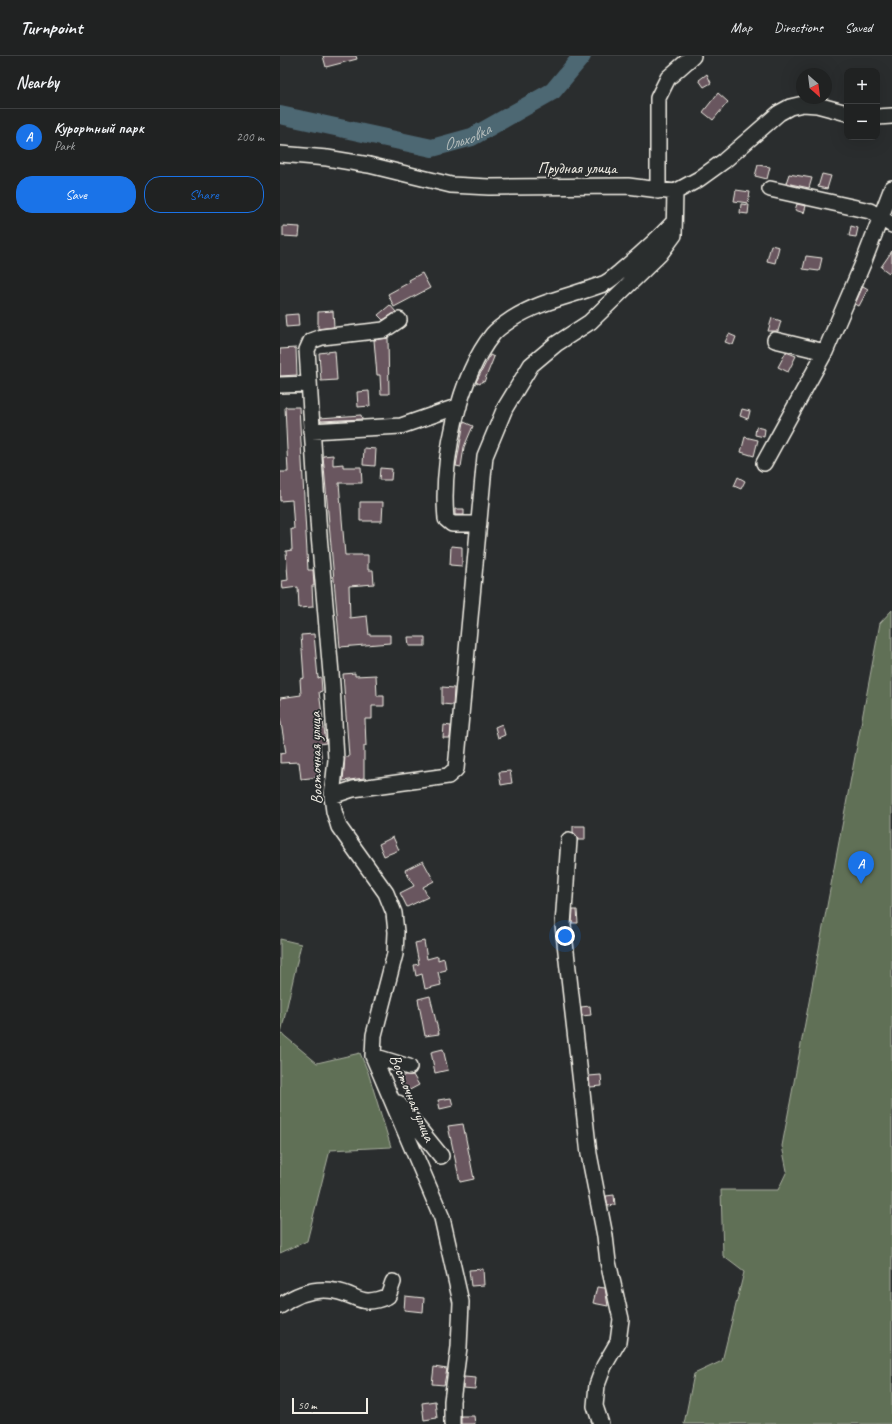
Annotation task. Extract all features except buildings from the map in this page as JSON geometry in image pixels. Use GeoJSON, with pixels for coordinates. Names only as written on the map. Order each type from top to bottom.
{"type":"FeatureCollection","features":[{"type":"Feature","properties":{"kind":"street"},"geometry":{"type":"LineString","coordinates":[[658,191],[658,98],[668,78],[693,56]]}},
{"type":"Feature","properties":{"kind":"street"},"geometry":{"type":"LineString","coordinates":[[332,796],[353,789],[448,776],[456,769],[485,456],[505,408],[531,365],[556,344],[590,322],[660,254],[674,235],[675,192],[699,179],[724,161],[779,113],[790,107],[803,104],[817,105],[844,111]]}},
{"type":"Feature","properties":{"kind":"street"},"geometry":{"type":"LineString","coordinates":[[880,117],[892,116]]}},
{"type":"Feature","properties":{"kind":"street","name":"Прудная улица"},"geometry":{"type":"LineString","coordinates":[[280,154],[327,158],[369,165],[451,185],[489,188],[628,186],[675,192]]}},
{"type":"Feature","properties":{"kind":"street"},"geometry":{"type":"LineString","coordinates":[[764,463],[825,352],[864,261],[886,221],[892,188]]}},
{"type":"Feature","properties":{"kind":"street"},"geometry":{"type":"LineString","coordinates":[[770,189],[870,211],[886,221]]}},
{"type":"Feature","properties":{"kind":"street"},"geometry":{"type":"LineString","coordinates":[[478,524],[452,524],[446,519],[445,503],[447,473],[459,406],[474,364],[494,332],[513,318],[544,303],[604,284],[642,254],[674,222]]}},
{"type":"Feature","properties":{"kind":"street","name":"Восточная улица"},"geometry":{"type":"LineString","coordinates":[[398,320],[384,330],[322,337],[312,341],[307,350],[333,700],[336,760],[332,796],[334,811],[339,827],[386,893],[394,913],[396,932],[395,954],[374,1035],[373,1056],[442,1218],[461,1302],[459,1347],[452,1401],[452,1424]]}},
{"type":"Feature","properties":{"kind":"street"},"geometry":{"type":"LineString","coordinates":[[775,340],[825,352]]}},
{"type":"Feature","properties":{"kind":"street"},"geometry":{"type":"LineString","coordinates":[[280,385],[309,384]]}},
{"type":"Feature","properties":{"kind":"street"},"geometry":{"type":"LineString","coordinates":[[312,431],[401,426],[459,406]]}},
{"type":"Feature","properties":{"kind":"street"},"geometry":{"type":"LineString","coordinates":[[569,840],[563,925],[589,1154],[605,1236],[608,1262],[622,1319],[618,1342],[604,1366],[597,1385],[595,1406],[601,1424]]}},
{"type":"Feature","properties":{"kind":"street"},"geometry":{"type":"LineString","coordinates":[[373,1056],[409,1067]]}},
{"type":"Feature","properties":{"kind":"street"},"geometry":{"type":"LineString","coordinates":[[390,1096],[403,1107],[441,1156]]}},
{"type":"Feature","properties":{"kind":"street"},"geometry":{"type":"LineString","coordinates":[[280,1306],[293,1297],[315,1290],[336,1291],[359,1301],[375,1302],[388,1296],[392,1282]]}},
{"type":"Feature","properties":{"kind":"green space"},"geometry":{"type":"Polygon","coordinates":[[[892,610],[892,1424],[684,1424],[694,1374],[722,1361],[744,1272],[723,1256],[721,1190],[778,1190],[787,1171],[782,1146],[880,623],[892,610]]]}},
{"type":"Feature","properties":{"kind":"green space"},"geometry":{"type":"Polygon","coordinates":[[[280,939],[301,944],[281,1033],[317,1063],[360,1053],[368,1072],[391,1147],[330,1150],[307,1241],[280,1253],[280,939]]]}},
{"type":"Feature","properties":{"kind":"waterway","name":"Ольховка"},"geometry":{"type":"LineString","coordinates":[[280,115],[432,148],[472,137],[553,91],[582,56]]}},
{"type":"Feature","properties":{"kind":"place","name":"Курортный парк"},"geometry":{"type":"Point","coordinates":[861,884]}}]}
